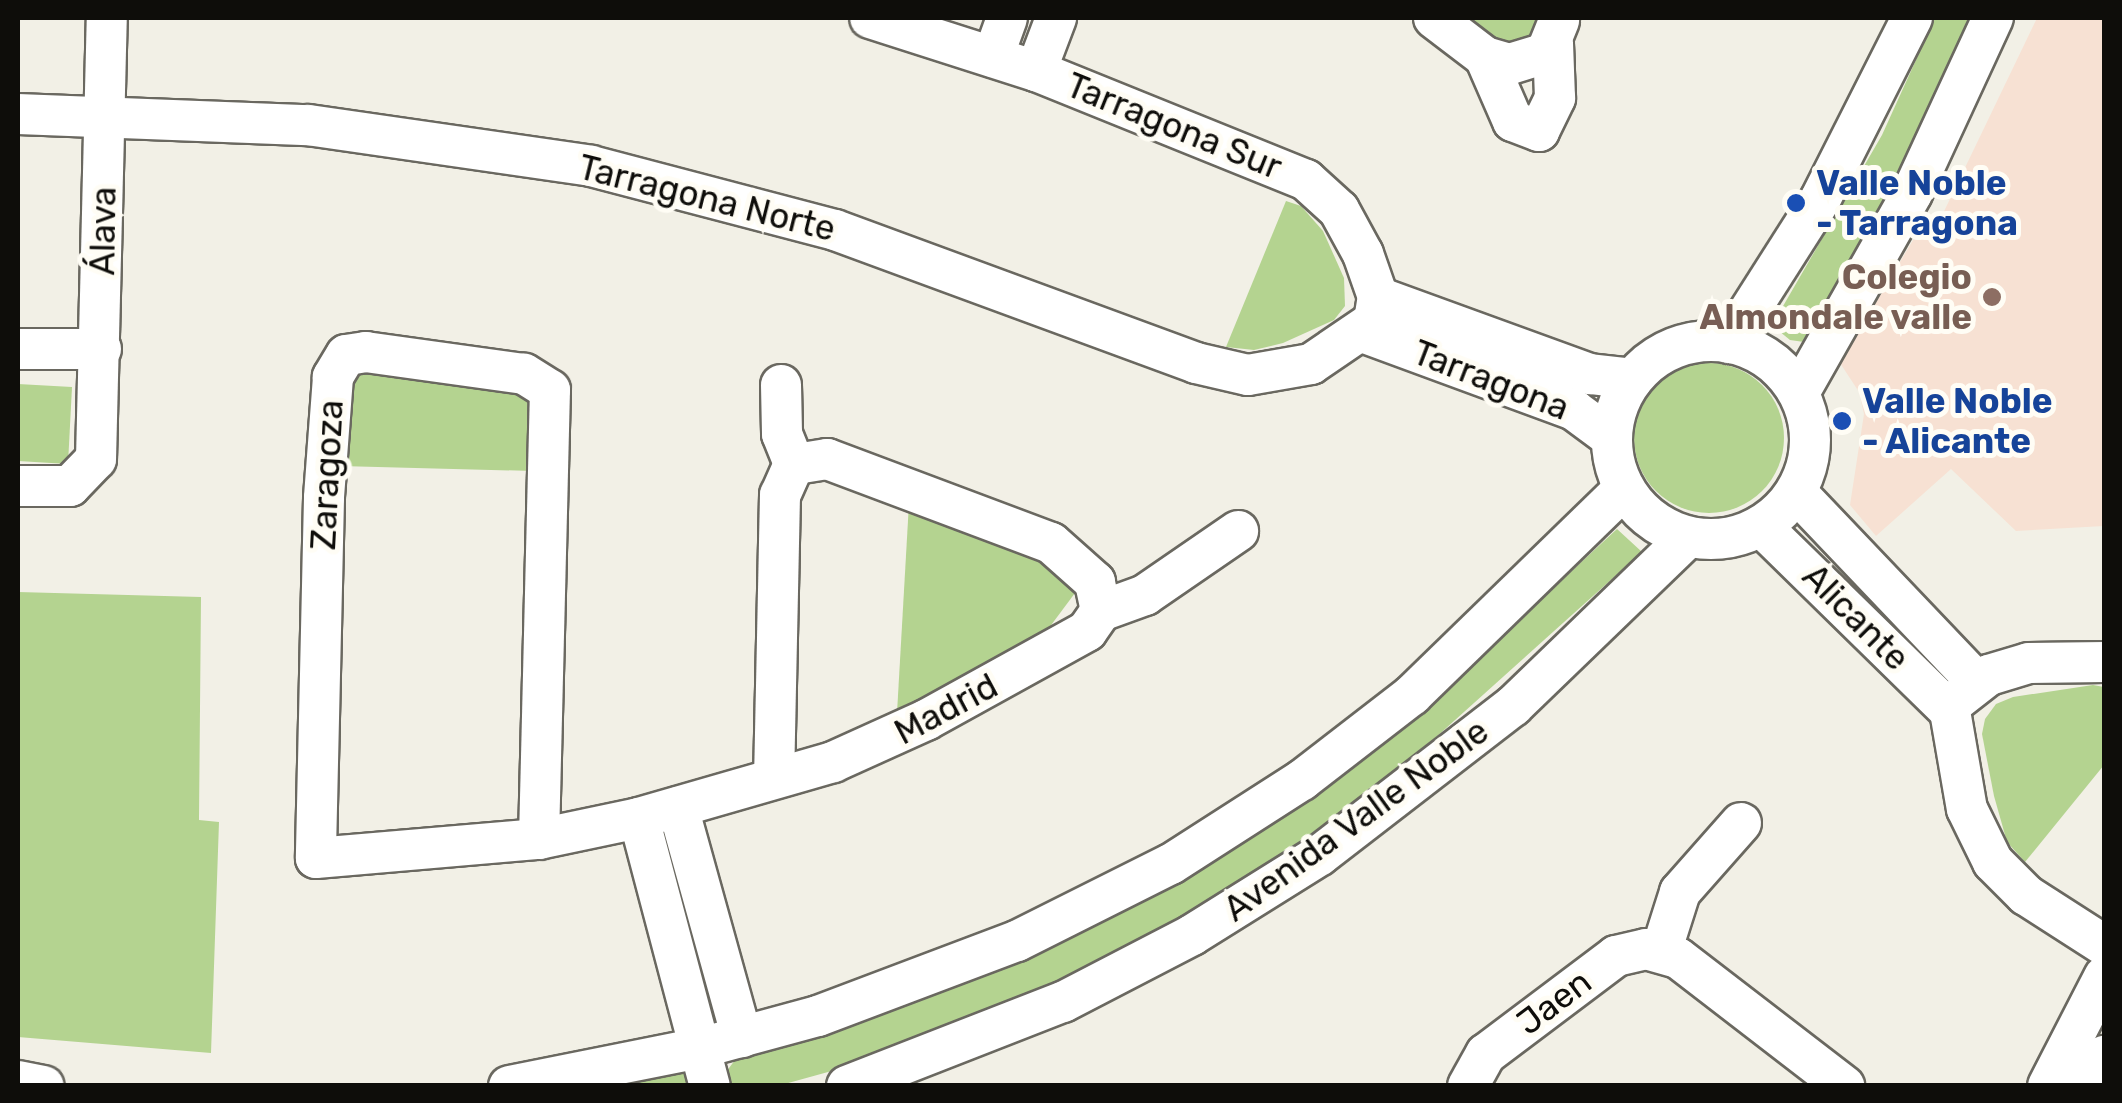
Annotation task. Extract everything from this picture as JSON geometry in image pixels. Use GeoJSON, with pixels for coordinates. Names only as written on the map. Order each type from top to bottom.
{"type":"FeatureCollection","features":[{"type":"Feature","properties":{"kind":"street","name":"Álava"},"geometry":{"type":"LineString","coordinates":[[18,486],[70,486],[92,467],[101,349],[108,18]]}},
{"type":"Feature","properties":{"kind":"street","name":"Tarragona Sur"},"geometry":{"type":"LineString","coordinates":[[870,18],[1036,71],[1306,180],[1350,228],[1372,315]]}},
{"type":"Feature","properties":{"kind":"street"},"geometry":{"type":"LineString","coordinates":[[993,56],[1007,18]]}},
{"type":"Feature","properties":{"kind":"street"},"geometry":{"type":"LineString","coordinates":[[1036,71],[1056,18]]}},
{"type":"Feature","properties":{"kind":"street"},"geometry":{"type":"LineString","coordinates":[[1434,18],[1485,57],[1522,64],[1557,30]]}},
{"type":"Feature","properties":{"kind":"street"},"geometry":{"type":"LineString","coordinates":[[1729,343],[1828,184],[1912,18]]}},
{"type":"Feature","properties":{"kind":"street"},"geometry":{"type":"LineString","coordinates":[[1799,394],[1912,193],[1993,18]]}},
{"type":"Feature","properties":{"kind":"street"},"geometry":{"type":"LineString","coordinates":[[1485,57],[1513,121],[1539,131],[1554,98],[1557,30]]}},
{"type":"Feature","properties":{"kind":"street","name":"Tarragona Norte"},"geometry":{"type":"LineString","coordinates":[[18,114],[106,113],[408,136],[673,184],[921,259],[1221,371],[1292,370],[1372,315]]}},
{"type":"Feature","properties":{"kind":"street","name":"Tarragona"},"geometry":{"type":"LineString","coordinates":[[1372,315],[1590,374],[1634,379]]}},
{"type":"Feature","properties":{"kind":"street","name":"Tarragona"},"geometry":{"type":"LineString","coordinates":[[1372,315],[1574,410],[1612,438]]}},
{"type":"Feature","properties":{"kind":"street"},"geometry":{"type":"LineString","coordinates":[[1729,343],[1770,360],[1799,394],[1810,454],[1796,492],[1762,526],[1738,536],[1688,537],[1649,518],[1624,489],[1612,438],[1634,379],[1676,348],[1729,343]]}},
{"type":"Feature","properties":{"kind":"street"},"geometry":{"type":"LineString","coordinates":[[18,349],[101,349]]}},
{"type":"Feature","properties":{"kind":"street","name":"Zaragoza"},"geometry":{"type":"LineString","coordinates":[[539,839],[550,390],[524,374],[366,352],[346,355],[332,378],[326,462],[316,858],[539,839],[639,818]]}},
{"type":"Feature","properties":{"kind":"street"},"geometry":{"type":"LineString","coordinates":[[774,778],[780,494],[794,464],[782,434],[781,385]]}},
{"type":"Feature","properties":{"kind":"street"},"geometry":{"type":"LineString","coordinates":[[794,464],[827,459],[1052,543],[1089,573],[1101,611]]}},
{"type":"Feature","properties":{"kind":"street","name":"Avenida Valle Noble"},"geometry":{"type":"LineString","coordinates":[[509,1086],[705,1067],[742,1038],[902,987],[1017,940],[1245,818],[1412,695],[1624,489]]}},
{"type":"Feature","properties":{"kind":"street","name":"Alicante"},"geometry":{"type":"LineString","coordinates":[[1796,492],[1977,682]]}},
{"type":"Feature","properties":{"kind":"street","name":"Alicante"},"geometry":{"type":"LineString","coordinates":[[1762,526],[1950,711]]}},
{"type":"Feature","properties":{"kind":"street","name":"Madrid"},"geometry":{"type":"LineString","coordinates":[[639,818],[833,762],[926,720],[1087,631],[1101,611],[1145,595],[1238,532]]}},
{"type":"Feature","properties":{"kind":"street","name":"Avenida Valle Noble"},"geometry":{"type":"LineString","coordinates":[[859,1084],[999,1030],[1126,970],[1320,855],[1513,706],[1688,537]]}},
{"type":"Feature","properties":{"kind":"street"},"geometry":{"type":"LineString","coordinates":[[2104,662],[2029,664],[1977,682],[1950,711],[1968,808],[1993,862],[2026,895],[2104,945]]}},
{"type":"Feature","properties":{"kind":"street"},"geometry":{"type":"LineString","coordinates":[[678,807],[742,1038]]}},
{"type":"Feature","properties":{"kind":"street"},"geometry":{"type":"LineString","coordinates":[[639,818],[705,1067]]}},
{"type":"Feature","properties":{"kind":"street"},"geometry":{"type":"LineString","coordinates":[[1741,823],[1680,892],[1661,952],[1692,968],[1844,1086]]}},
{"type":"Feature","properties":{"kind":"street","name":"Jaen"},"geometry":{"type":"LineString","coordinates":[[1468,1086],[1486,1054],[1602,966],[1630,951],[1661,952]]}},
{"type":"Feature","properties":{"kind":"street"},"geometry":{"type":"LineString","coordinates":[[2048,1086],[2104,977]]}},
{"type":"Feature","properties":{"kind":"street"},"geometry":{"type":"LineString","coordinates":[[2090,1086],[2104,1056]]}},
{"type":"Feature","properties":{"kind":"street"},"geometry":{"type":"LineString","coordinates":[[18,1080],[44,1086]]}},
{"type":"Feature","properties":{"kind":"shaded area","name":"Colegio Almondale valle"},"geometry":{"type":"Polygon","coordinates":[[[2037,18],[2104,18],[2104,526],[2016,531],[1951,469],[1876,536],[1850,505],[1864,414],[1859,392],[1840,363],[1919,230],[1936,228],[2037,18]]]}},
{"type":"Feature","properties":{"kind":"green space"},"geometry":{"type":"Polygon","coordinates":[[[1463,18],[1550,18],[1534,38],[1514,45],[1491,39],[1463,18]]]}},
{"type":"Feature","properties":{"kind":"green space"},"geometry":{"type":"Polygon","coordinates":[[[1935,18],[1971,18],[1872,228],[1814,330],[1804,342],[1790,340],[1774,327],[1775,320],[1882,135],[1935,18]]]}},
{"type":"Feature","properties":{"kind":"green space"},"geometry":{"type":"Polygon","coordinates":[[[1286,201],[1301,206],[1323,231],[1344,278],[1345,306],[1334,320],[1283,343],[1254,350],[1226,347],[1286,201]]]}},
{"type":"Feature","properties":{"kind":"green space"},"geometry":{"type":"Polygon","coordinates":[[[1709,363],[1738,369],[1762,385],[1778,409],[1784,438],[1778,467],[1762,491],[1738,507],[1709,513],[1680,507],[1656,491],[1640,467],[1634,438],[1640,409],[1656,385],[1680,369],[1709,363]]]}},
{"type":"Feature","properties":{"kind":"green space"},"geometry":{"type":"Polygon","coordinates":[[[353,364],[510,384],[534,397],[534,471],[340,466],[353,364]]]}},
{"type":"Feature","properties":{"kind":"green space"},"geometry":{"type":"Polygon","coordinates":[[[18,384],[72,387],[68,464],[18,461],[18,384]]]}},
{"type":"Feature","properties":{"kind":"green space"},"geometry":{"type":"Polygon","coordinates":[[[909,503],[1045,552],[1075,593],[1040,640],[897,713],[909,503]]]}},
{"type":"Feature","properties":{"kind":"green space"},"geometry":{"type":"Polygon","coordinates":[[[1617,529],[1642,552],[1385,783],[1263,868],[1154,933],[1017,1001],[875,1059],[781,1085],[729,1085],[726,1072],[735,1060],[864,1020],[993,970],[1427,705],[1617,529]]]}},
{"type":"Feature","properties":{"kind":"green space"},"geometry":{"type":"Polygon","coordinates":[[[18,592],[201,597],[199,820],[219,822],[211,1053],[18,1037],[18,592]]]}},
{"type":"Feature","properties":{"kind":"green space"},"geometry":{"type":"Polygon","coordinates":[[[2093,685],[2104,687],[2104,765],[2025,862],[2007,842],[1994,796],[1982,734],[1985,719],[1996,704],[2013,697],[2093,685]]]}},
{"type":"Feature","properties":{"kind":"green space"},"geometry":{"type":"Polygon","coordinates":[[[684,1071],[691,1086],[603,1086],[684,1071]]]}},
{"type":"Feature","properties":{"kind":"place","name":"Valle Noble - Tarragona"},"geometry":{"type":"Point","coordinates":[1796,203]}},
{"type":"Feature","properties":{"kind":"place","name":"Colegio Almondale valle"},"geometry":{"type":"Point","coordinates":[1992,297]}},
{"type":"Feature","properties":{"kind":"place","name":"Valle Noble - Alicante"},"geometry":{"type":"Point","coordinates":[1842,421]}}]}
